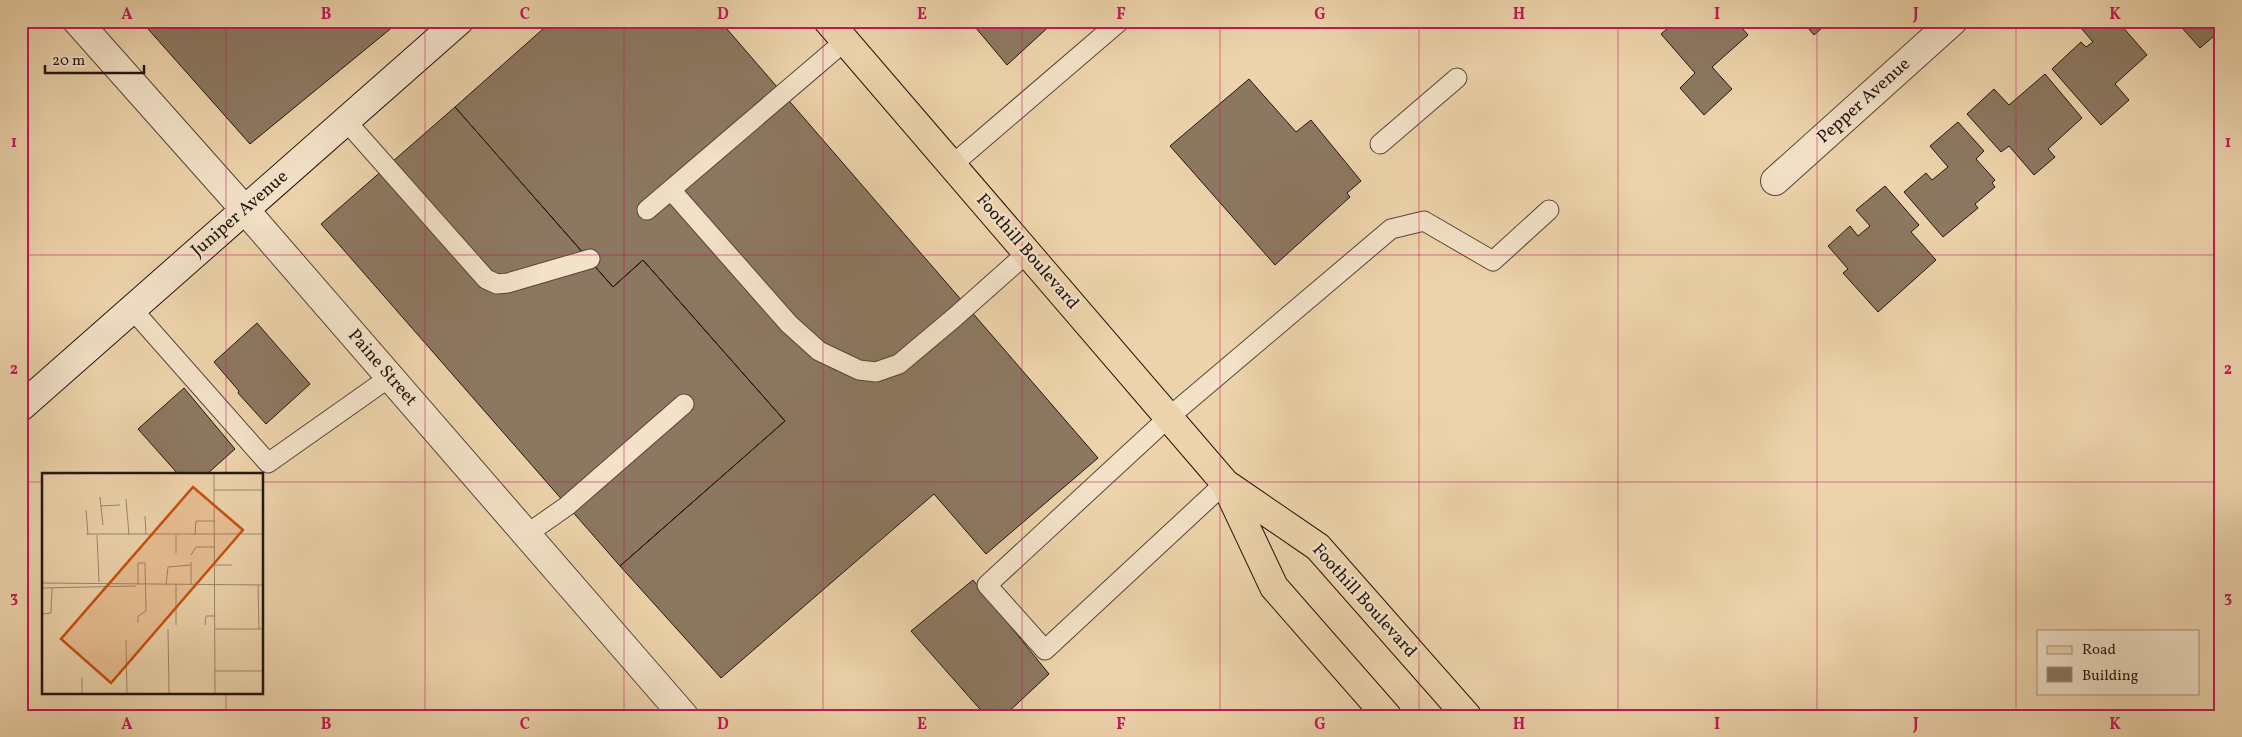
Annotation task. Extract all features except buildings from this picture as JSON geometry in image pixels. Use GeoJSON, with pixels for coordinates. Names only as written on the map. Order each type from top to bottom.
{"type":"FeatureCollection","features":[{"type":"Feature","properties":{"kind":"main road","name":"Foothill Boulevard"},"geometry":{"type":"LineString","coordinates":[[837,31],[1225,483],[1274,587],[1387,716]]}},
{"type":"Feature","properties":{"kind":"main road","name":"Foothill Boulevard"},"geometry":{"type":"LineString","coordinates":[[1225,483],[1318,547],[1467,716]]}},
{"type":"Feature","properties":{"kind":"street","name":"Paine Street"},"geometry":{"type":"LineString","coordinates":[[77,21],[245,210],[684,716]]}},
{"type":"Feature","properties":{"kind":"street","name":"Juniper Avenue"},"geometry":{"type":"LineString","coordinates":[[21,407],[459,21]]}},
{"type":"Feature","properties":{"kind":"street","name":"Pepper Avenue"},"geometry":{"type":"LineString","coordinates":[[1775,181],[1954,21]]}},
{"type":"Feature","properties":{"kind":"lane"},"geometry":{"type":"LineString","coordinates":[[952,165],[1120,21]]}},
{"type":"Feature","properties":{"kind":"lane"},"geometry":{"type":"LineString","coordinates":[[647,210],[671,190],[837,31]]}},
{"type":"Feature","properties":{"kind":"lane"},"geometry":{"type":"LineString","coordinates":[[1380,144],[1457,78]]}},
{"type":"Feature","properties":{"kind":"lane"},"geometry":{"type":"LineString","coordinates":[[346,121],[486,279],[497,284],[508,284],[590,259]]}},
{"type":"Feature","properties":{"kind":"lane"},"geometry":{"type":"LineString","coordinates":[[671,190],[789,324],[819,351],[859,370],[876,372],[899,364],[1027,253]]}},
{"type":"Feature","properties":{"kind":"lane"},"geometry":{"type":"LineString","coordinates":[[1225,483],[1045,650],[987,585],[1169,417],[1391,229],[1424,221],[1492,261],[1549,210]]}},
{"type":"Feature","properties":{"kind":"lane"},"geometry":{"type":"LineString","coordinates":[[132,309],[268,463],[390,377]]}},
{"type":"Feature","properties":{"kind":"lane"},"geometry":{"type":"LineString","coordinates":[[527,534],[567,506],[684,404]]}}]}
